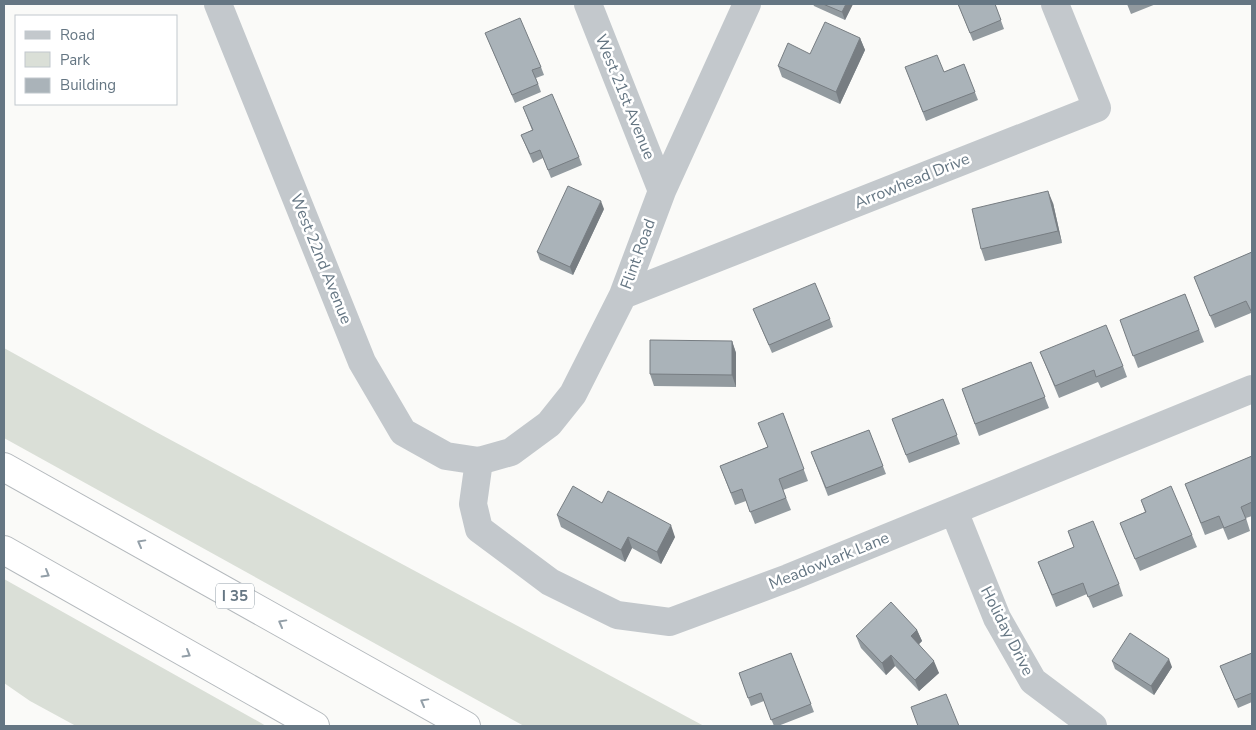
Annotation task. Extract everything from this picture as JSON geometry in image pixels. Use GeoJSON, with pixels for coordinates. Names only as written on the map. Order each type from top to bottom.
{"type":"FeatureCollection","features":[{"type":"Feature","properties":{"kind":"highway","name":"I 35"},"geometry":{"type":"LineString","coordinates":[[4,467],[466,726]]}},
{"type":"Feature","properties":{"kind":"highway"},"geometry":{"type":"LineString","coordinates":[[4,550],[315,726]]}},
{"type":"Feature","properties":{"kind":"street","name":"West 22nd Avenue"},"geometry":{"type":"LineString","coordinates":[[218,4],[362,362],[403,432],[446,456],[479,461]]}},
{"type":"Feature","properties":{"kind":"street","name":"West 21st Avenue"},"geometry":{"type":"LineString","coordinates":[[588,4],[662,190]]}},
{"type":"Feature","properties":{"kind":"street","name":"Flint Road"},"geometry":{"type":"LineString","coordinates":[[479,461],[511,452],[549,424],[573,394],[623,295],[662,190],[747,4]]}},
{"type":"Feature","properties":{"kind":"street","name":"Arrowhead Drive"},"geometry":{"type":"LineString","coordinates":[[623,295],[1097,108],[1056,4]]}},
{"type":"Feature","properties":{"kind":"street","name":"Meadowlark Lane"},"geometry":{"type":"LineString","coordinates":[[479,461],[473,504],[479,529],[550,582],[618,615],[670,622],[788,578],[1252,389]]}},
{"type":"Feature","properties":{"kind":"street","name":"Holiday Drive"},"geometry":{"type":"LineString","coordinates":[[954,511],[997,618],[1033,681],[1093,726]]}},
{"type":"Feature","properties":{"kind":"green space"},"geometry":{"type":"Polygon","coordinates":[[[4,348],[156,432],[704,726],[524,726],[4,438],[4,348]]]}},
{"type":"Feature","properties":{"kind":"green space"},"geometry":{"type":"Polygon","coordinates":[[[4,579],[266,726],[76,726],[30,701],[4,683],[4,579]]]}},
{"type":"Feature","properties":{"kind":"building"},"geometry":{"type":"Polygon","coordinates":[[[823,4],[846,4],[842,12],[823,4]]]}},
{"type":"Feature","properties":{"kind":"building"},"geometry":{"type":"Polygon","coordinates":[[[958,4],[995,4],[1001,20],[970,33],[958,4]]]}},
{"type":"Feature","properties":{"kind":"building"},"geometry":{"type":"Polygon","coordinates":[[[520,18],[541,67],[532,70],[538,84],[512,95],[485,33],[520,18]]]}},
{"type":"Feature","properties":{"kind":"building"},"geometry":{"type":"Polygon","coordinates":[[[825,22],[860,38],[836,92],[778,66],[788,43],[810,54],[825,22]]]}},
{"type":"Feature","properties":{"kind":"building"},"geometry":{"type":"Polygon","coordinates":[[[937,55],[944,72],[964,64],[975,92],[923,112],[905,67],[937,55]]]}},
{"type":"Feature","properties":{"kind":"building"},"geometry":{"type":"Polygon","coordinates":[[[552,94],[579,157],[548,170],[540,150],[530,154],[521,135],[533,130],[523,107],[552,94]]]}},
{"type":"Feature","properties":{"kind":"building"},"geometry":{"type":"Polygon","coordinates":[[[568,186],[601,201],[570,267],[537,252],[568,186]]]}},
{"type":"Feature","properties":{"kind":"building"},"geometry":{"type":"Polygon","coordinates":[[[1048,191],[1058,231],[981,249],[972,209],[1048,191]]]}},
{"type":"Feature","properties":{"kind":"building"},"geometry":{"type":"Polygon","coordinates":[[[1252,252],[1252,311],[1246,301],[1210,316],[1194,277],[1252,252]]]}},
{"type":"Feature","properties":{"kind":"building"},"geometry":{"type":"Polygon","coordinates":[[[815,283],[830,319],[769,345],[753,309],[815,283]]]}},
{"type":"Feature","properties":{"kind":"building"},"geometry":{"type":"Polygon","coordinates":[[[1185,294],[1199,330],[1133,356],[1120,320],[1185,294]]]}},
{"type":"Feature","properties":{"kind":"building"},"geometry":{"type":"Polygon","coordinates":[[[1106,325],[1123,366],[1096,377],[1094,370],[1055,386],[1040,352],[1106,325]]]}},
{"type":"Feature","properties":{"kind":"building"},"geometry":{"type":"Polygon","coordinates":[[[650,340],[732,341],[732,375],[650,374],[650,340]]]}},
{"type":"Feature","properties":{"kind":"building"},"geometry":{"type":"Polygon","coordinates":[[[1031,362],[1045,397],[975,424],[962,389],[1031,362]]]}},
{"type":"Feature","properties":{"kind":"building"},"geometry":{"type":"Polygon","coordinates":[[[943,399],[957,435],[906,455],[892,419],[943,399]]]}},
{"type":"Feature","properties":{"kind":"building"},"geometry":{"type":"Polygon","coordinates":[[[783,413],[804,469],[779,479],[786,498],[750,512],[742,489],[731,493],[720,466],[768,447],[758,423],[783,413]]]}},
{"type":"Feature","properties":{"kind":"building"},"geometry":{"type":"Polygon","coordinates":[[[869,430],[883,466],[826,488],[811,452],[869,430]]]}},
{"type":"Feature","properties":{"kind":"building"},"geometry":{"type":"Polygon","coordinates":[[[1252,456],[1252,502],[1241,507],[1246,519],[1224,528],[1219,516],[1201,523],[1185,484],[1252,456]]]}},
{"type":"Feature","properties":{"kind":"building"},"geometry":{"type":"Polygon","coordinates":[[[573,486],[602,503],[608,491],[671,525],[657,552],[628,537],[621,550],[557,515],[573,486]]]}},
{"type":"Feature","properties":{"kind":"building"},"geometry":{"type":"Polygon","coordinates":[[[1171,486],[1192,535],[1135,559],[1120,523],[1146,512],[1141,500],[1171,486]]]}},
{"type":"Feature","properties":{"kind":"building"},"geometry":{"type":"Polygon","coordinates":[[[1093,521],[1119,584],[1088,597],[1083,583],[1052,595],[1038,562],[1074,547],[1068,531],[1093,521]]]}},
{"type":"Feature","properties":{"kind":"building"},"geometry":{"type":"Polygon","coordinates":[[[891,602],[917,630],[911,636],[934,661],[915,680],[891,655],[882,663],[856,636],[891,602]]]}},
{"type":"Feature","properties":{"kind":"building"},"geometry":{"type":"Polygon","coordinates":[[[1130,633],[1169,659],[1151,686],[1112,661],[1130,633]]]}},
{"type":"Feature","properties":{"kind":"building"},"geometry":{"type":"Polygon","coordinates":[[[791,653],[811,704],[771,720],[761,693],[748,698],[739,673],[791,653]]]}},
{"type":"Feature","properties":{"kind":"building"},"geometry":{"type":"Polygon","coordinates":[[[1252,653],[1252,693],[1235,700],[1220,666],[1252,653]]]}},
{"type":"Feature","properties":{"kind":"building"},"geometry":{"type":"Polygon","coordinates":[[[946,694],[959,726],[918,726],[911,707],[946,694]]]}}]}
